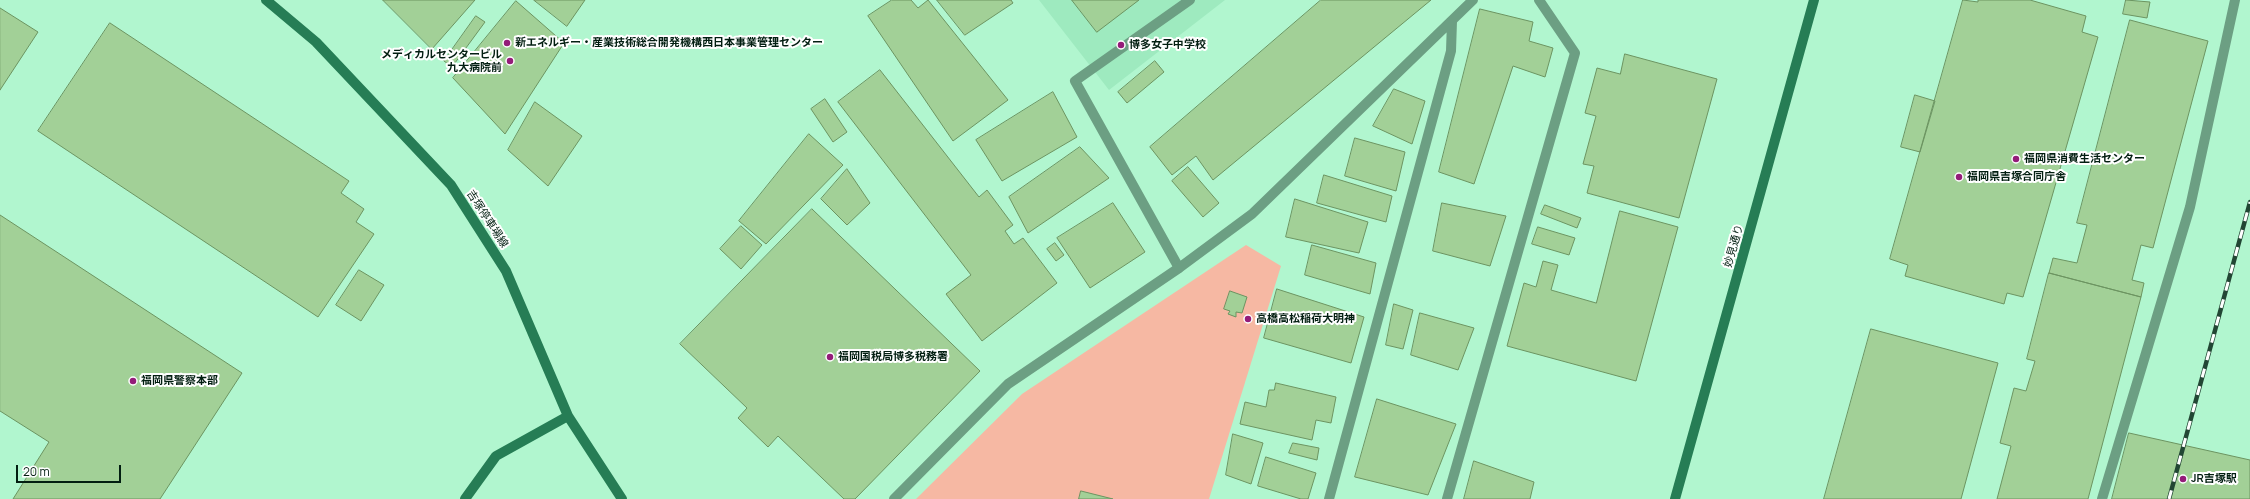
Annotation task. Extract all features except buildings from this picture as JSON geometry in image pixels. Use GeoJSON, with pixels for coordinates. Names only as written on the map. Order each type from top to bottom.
{"type":"FeatureCollection","features":[{"type":"Feature","properties":{"kind":"main road","name":"吉塚停車場線"},"geometry":{"type":"LineString","coordinates":[[266,0],[316,42],[451,185],[506,271],[568,416],[622,499]]}},
{"type":"Feature","properties":{"kind":"main road","name":"妙見通り"},"geometry":{"type":"LineString","coordinates":[[1676,499],[1814,0]]}},
{"type":"Feature","properties":{"kind":"main road"},"geometry":{"type":"LineString","coordinates":[[465,499],[496,456],[568,416]]}},
{"type":"Feature","properties":{"kind":"street"},"geometry":{"type":"LineString","coordinates":[[1179,268],[1075,81],[1190,0]]}},
{"type":"Feature","properties":{"kind":"street"},"geometry":{"type":"LineString","coordinates":[[894,499],[1008,384],[1179,268],[1252,214],[1473,0]]}},
{"type":"Feature","properties":{"kind":"street"},"geometry":{"type":"LineString","coordinates":[[1447,499],[1575,53],[1539,0]]}},
{"type":"Feature","properties":{"kind":"street"},"geometry":{"type":"LineString","coordinates":[[2102,499],[2190,207],[2236,0]]}},
{"type":"Feature","properties":{"kind":"street"},"geometry":{"type":"LineString","coordinates":[[1329,499],[1451,52],[1452,21]]}},
{"type":"Feature","properties":{"kind":"shaded area","name":"博多女子中学校"},"geometry":{"type":"Polygon","coordinates":[[[1039,0],[1225,0],[1109,90],[1039,0]]]}},
{"type":"Feature","properties":{"kind":"shaded area"},"geometry":{"type":"Polygon","coordinates":[[[1246,245],[1281,266],[1209,499],[916,499],[1022,394],[1246,245]]]}},
{"type":"Feature","properties":{"kind":"railway"},"geometry":{"type":"LineString","coordinates":[[2169,499],[2250,202]]}},
{"type":"Feature","properties":{"kind":"place","name":"新エネルギー・産業技術総合開発機構西日本事業管理センター"},"geometry":{"type":"Point","coordinates":[507,43]}},
{"type":"Feature","properties":{"kind":"place","name":"博多女子中学校"},"geometry":{"type":"Point","coordinates":[1121,45]}},
{"type":"Feature","properties":{"kind":"place","name":"メディカルセンタービル 九大病院前"},"geometry":{"type":"Point","coordinates":[510,61]}},
{"type":"Feature","properties":{"kind":"place","name":"福岡県消費生活センター"},"geometry":{"type":"Point","coordinates":[2016,159]}},
{"type":"Feature","properties":{"kind":"place","name":"福岡県吉塚合同庁舎"},"geometry":{"type":"Point","coordinates":[1959,177]}},
{"type":"Feature","properties":{"kind":"place","name":"高橋高松稲荷大明神"},"geometry":{"type":"Point","coordinates":[1248,319]}},
{"type":"Feature","properties":{"kind":"place","name":"福岡国税局博多税務署"},"geometry":{"type":"Point","coordinates":[830,357]}},
{"type":"Feature","properties":{"kind":"place","name":"福岡県警察本部"},"geometry":{"type":"Point","coordinates":[133,381]}},
{"type":"Feature","properties":{"kind":"place","name":"JR吉塚駅"},"geometry":{"type":"Point","coordinates":[2183,479]}}]}
